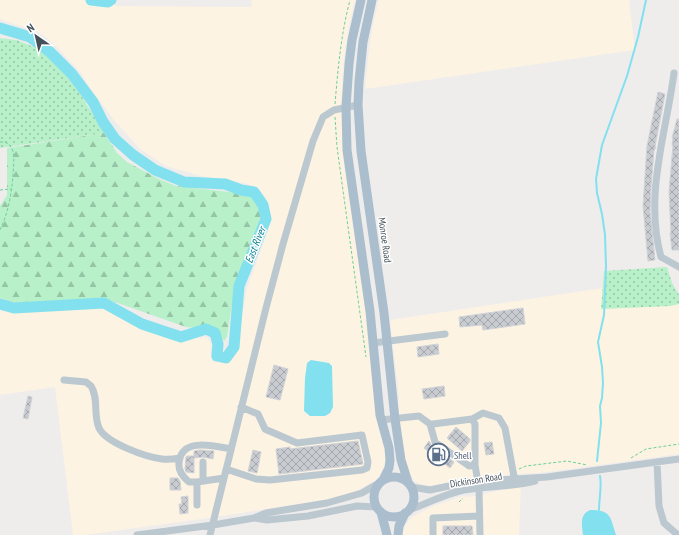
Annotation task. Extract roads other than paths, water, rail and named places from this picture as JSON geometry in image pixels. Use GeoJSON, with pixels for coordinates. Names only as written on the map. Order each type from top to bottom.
{"type":"FeatureCollection","features":[{"type":"Feature","properties":{"kind":"main road"},"geometry":{"type":"LineString","coordinates":[[361,0],[352,40],[346,107],[347,150],[370,311],[381,420],[389,448],[389,468],[381,482],[375,488],[374,495],[386,535]]}},
{"type":"Feature","properties":{"kind":"main road","name":"Monroe Road"},"geometry":{"type":"LineString","coordinates":[[372,0],[363,42],[359,82],[358,106],[361,151],[387,341],[401,460],[410,485]]}},
{"type":"Feature","properties":{"kind":"main road"},"geometry":{"type":"LineString","coordinates":[[381,482],[388,478],[398,477],[410,485],[414,499],[399,526],[398,535]]}},
{"type":"Feature","properties":{"kind":"main road"},"geometry":{"type":"LineString","coordinates":[[379,510],[393,517],[407,511]]}},
{"type":"Feature","properties":{"kind":"street"},"geometry":{"type":"LineString","coordinates":[[674,73],[672,91],[658,160],[654,202],[658,248],[661,257],[679,267]]}},
{"type":"Feature","properties":{"kind":"street"},"geometry":{"type":"LineString","coordinates":[[210,535],[283,244],[313,141],[323,117],[334,110],[358,106]]}},
{"type":"Feature","properties":{"kind":"street"},"geometry":{"type":"LineString","coordinates":[[373,343],[445,334]]}},
{"type":"Feature","properties":{"kind":"street"},"geometry":{"type":"LineString","coordinates":[[64,380],[86,382],[92,388],[98,423],[101,432],[108,438],[131,450],[153,457],[167,460],[180,458]]}},
{"type":"Feature","properties":{"kind":"street"},"geometry":{"type":"LineString","coordinates":[[226,469],[256,478],[270,480],[362,470],[367,468],[368,462],[362,435],[297,443],[265,429],[258,414],[241,407]]}},
{"type":"Feature","properties":{"kind":"street"},"geometry":{"type":"LineString","coordinates":[[430,424],[472,419],[483,413],[499,418],[505,428],[515,482]]}},
{"type":"Feature","properties":{"kind":"street"},"geometry":{"type":"LineString","coordinates":[[381,420],[419,416],[430,424],[435,442],[469,466],[475,465]]}},
{"type":"Feature","properties":{"kind":"street"},"geometry":{"type":"LineString","coordinates":[[472,419],[475,424],[475,465],[478,485],[480,535]]}},
{"type":"Feature","properties":{"kind":"street"},"geometry":{"type":"LineString","coordinates":[[224,478],[200,482],[189,482],[183,476],[179,468],[180,458],[185,450],[197,445],[231,449]]}},
{"type":"Feature","properties":{"kind":"street","name":"Dickinson Road"},"geometry":{"type":"LineString","coordinates":[[410,485],[430,490],[455,484],[478,485],[515,482],[679,459]]}},
{"type":"Feature","properties":{"kind":"street"},"geometry":{"type":"LineString","coordinates":[[197,505],[203,462]]}},
{"type":"Feature","properties":{"kind":"street"},"geometry":{"type":"LineString","coordinates":[[657,462],[659,506],[664,523],[678,535]]}},
{"type":"Feature","properties":{"kind":"street"},"geometry":{"type":"LineString","coordinates":[[137,535],[254,518],[266,513],[341,500],[362,493],[381,482]]}},
{"type":"Feature","properties":{"kind":"street","name":"Dickinson Road"},"geometry":{"type":"LineString","coordinates":[[407,511],[425,502],[478,485]]}},
{"type":"Feature","properties":{"kind":"street"},"geometry":{"type":"LineString","coordinates":[[254,518],[267,520],[308,516],[357,506],[379,510]]}},
{"type":"Feature","properties":{"kind":"street"},"geometry":{"type":"LineString","coordinates":[[433,535],[433,518],[479,516]]}},
{"type":"Feature","properties":{"kind":"water"},"geometry":{"type":"Polygon","coordinates":[[[311,360],[329,363],[332,366],[333,407],[330,413],[325,416],[310,416],[304,411],[307,363],[311,360]]]}},
{"type":"Feature","properties":{"kind":"water"},"geometry":{"type":"Polygon","coordinates":[[[590,510],[602,511],[609,515],[616,535],[583,535],[583,517],[586,512],[590,510]]]}},
{"type":"Feature","properties":{"kind":"waterway","name":"East River"},"geometry":{"type":"LineString","coordinates":[[91,0],[108,2],[111,0]]}},
{"type":"Feature","properties":{"kind":"waterway"},"geometry":{"type":"LineString","coordinates":[[597,461],[601,423],[600,406],[603,383],[598,342],[604,315],[606,266],[605,235],[597,193],[596,179],[602,145],[627,76],[638,37],[646,0]]}},
{"type":"Feature","properties":{"kind":"waterway","name":"East River"},"geometry":{"type":"LineString","coordinates":[[0,28],[30,37],[50,52],[72,74],[93,102],[103,122],[115,139],[133,155],[155,170],[184,182],[225,184],[241,190],[254,192],[263,205],[266,219],[239,286],[234,347],[226,358],[217,356],[218,344],[215,333],[206,329],[181,337],[142,324],[104,303],[14,308],[0,304]]}},
{"type":"Feature","properties":{"kind":"waterway"},"geometry":{"type":"LineString","coordinates":[[599,510],[601,489],[600,476]]}},
{"type":"Feature","properties":{"kind":"place","name":"Shell"},"geometry":{"type":"Point","coordinates":[439,455]}}]}
